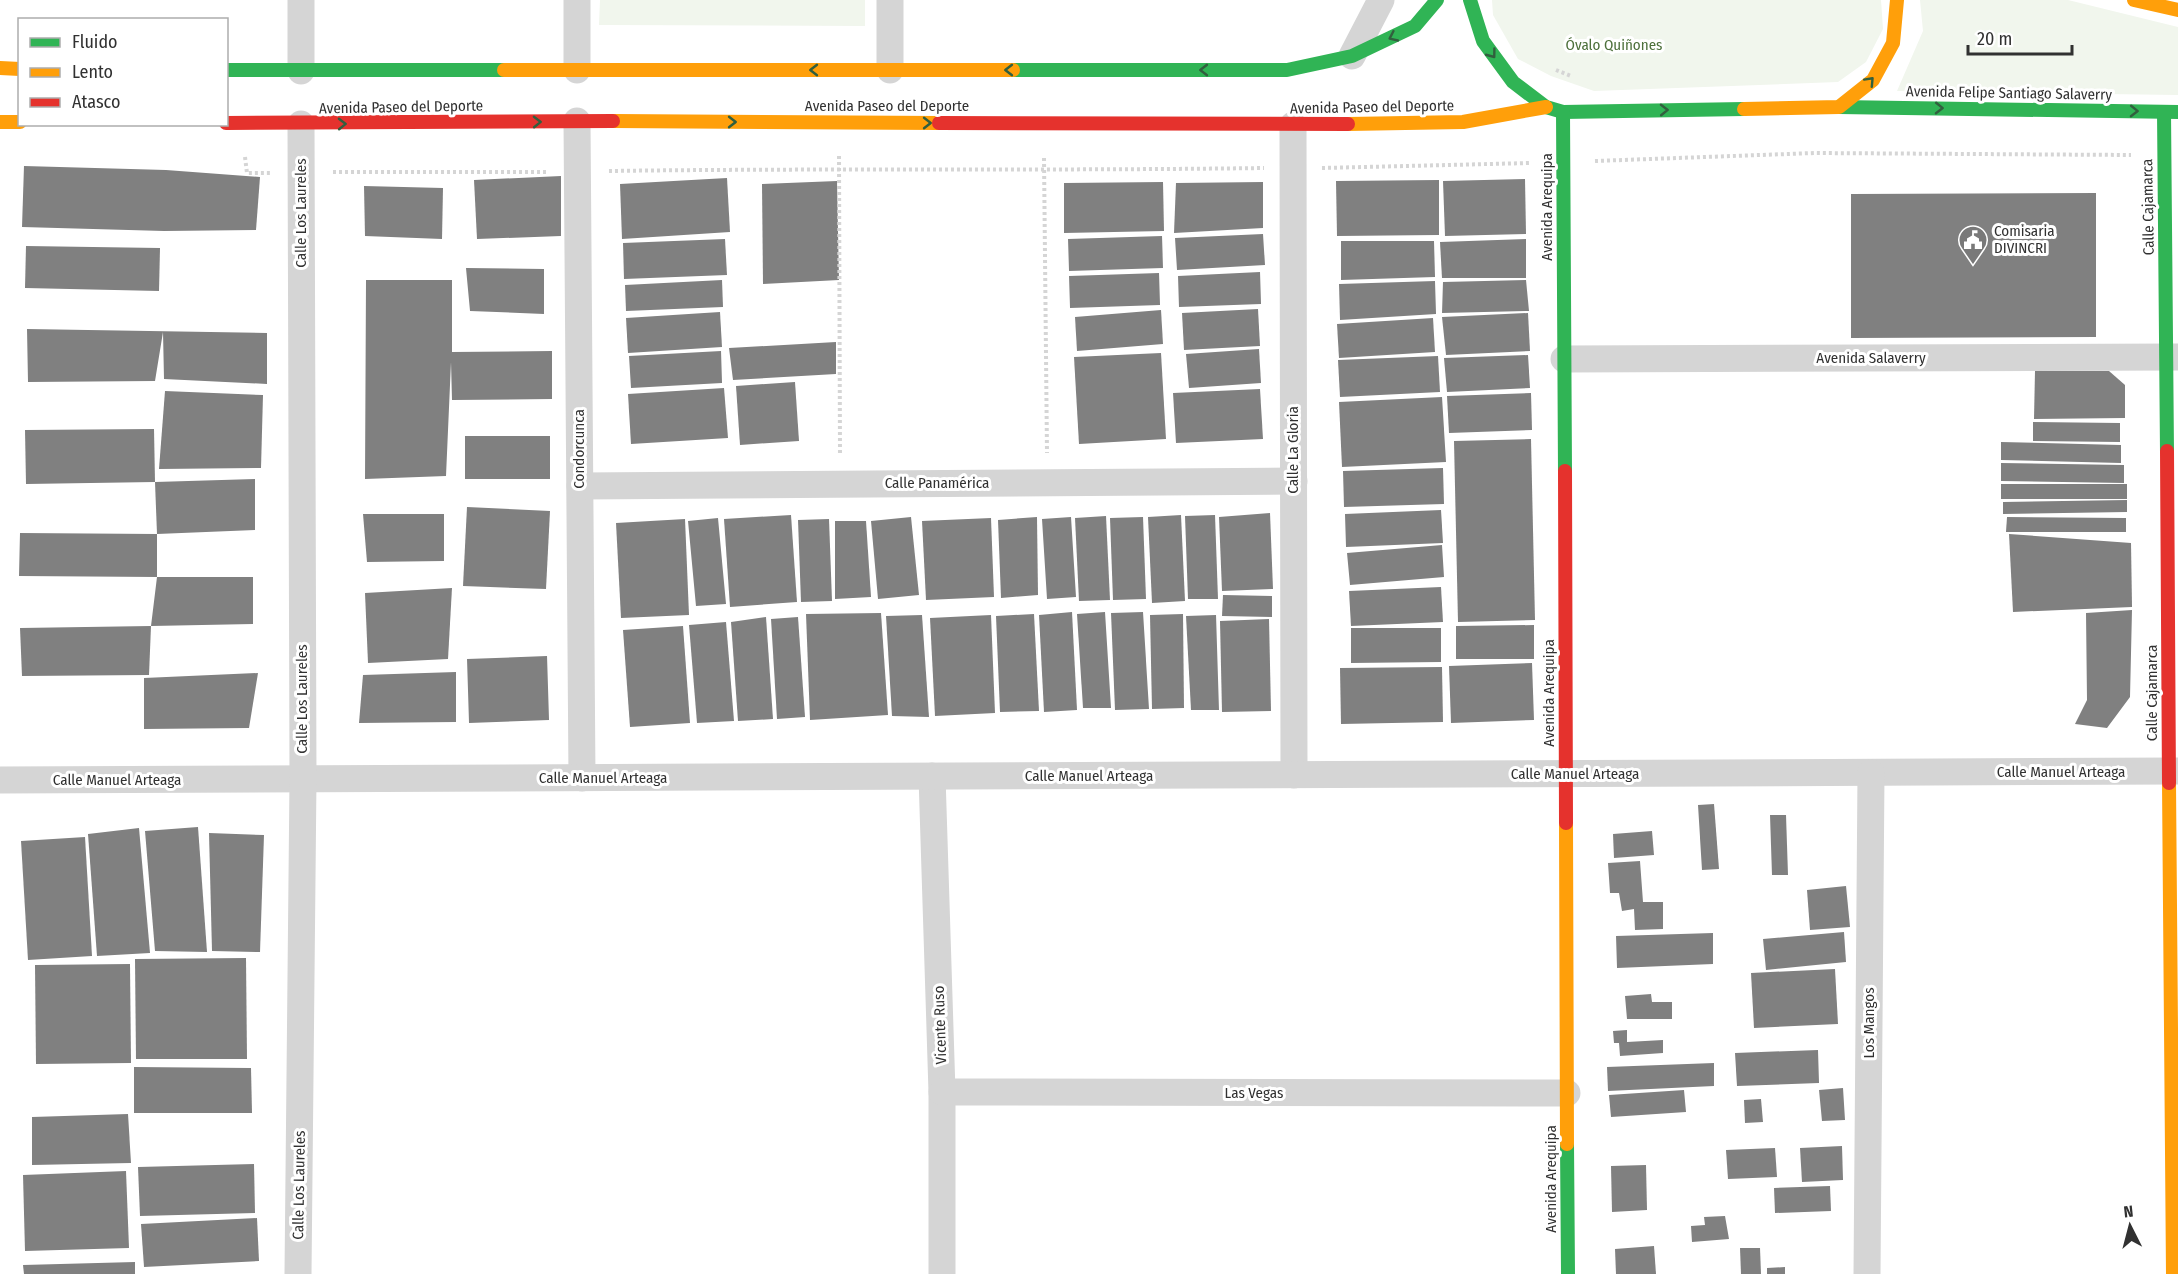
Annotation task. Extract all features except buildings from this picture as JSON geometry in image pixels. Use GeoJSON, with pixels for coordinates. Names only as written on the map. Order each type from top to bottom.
{"type":"FeatureCollection","features":[{"type":"Feature","properties":{"kind":"main road"},"geometry":{"type":"LineString","coordinates":[[228,70],[1287,70],[1352,56],[1415,26],[1437,0]]}},
{"type":"Feature","properties":{"kind":"main road"},"geometry":{"type":"LineString","coordinates":[[1470,0],[1483,41],[1513,82],[1546,107],[1563,112],[1839,107],[1873,80],[1893,43],[1897,0]]}},
{"type":"Feature","properties":{"kind":"main road"},"geometry":{"type":"LineString","coordinates":[[2134,0],[2178,10]]}},
{"type":"Feature","properties":{"kind":"main road"},"geometry":{"type":"LineString","coordinates":[[0,68],[18,69]]}},
{"type":"Feature","properties":{"kind":"main road","name":"Avenida Paseo del Deporte"},"geometry":{"type":"LineString","coordinates":[[228,123],[578,121],[1293,125],[1463,122],[1546,107]]}},
{"type":"Feature","properties":{"kind":"main road","name":"Avenida Felipe Santiago Salaverry"},"geometry":{"type":"LineString","coordinates":[[1839,107],[2171,112]]}},
{"type":"Feature","properties":{"kind":"main road","name":"Avenida Arequipa"},"geometry":{"type":"LineString","coordinates":[[1563,112],[1568,1274]]}},
{"type":"Feature","properties":{"kind":"main road","name":"Calle Cajamarca"},"geometry":{"type":"LineString","coordinates":[[2171,112],[2164,155],[2172,357],[2175,1085],[2173,1274]]}},
{"type":"Feature","properties":{"kind":"main road"},"geometry":{"type":"LineString","coordinates":[[0,122],[18,122]]}},
{"type":"Feature","properties":{"kind":"street"},"geometry":{"type":"LineString","coordinates":[[301,0],[301,71]]}},
{"type":"Feature","properties":{"kind":"street"},"geometry":{"type":"LineString","coordinates":[[577,0],[577,70]]}},
{"type":"Feature","properties":{"kind":"street"},"geometry":{"type":"LineString","coordinates":[[890,0],[890,70]]}},
{"type":"Feature","properties":{"kind":"street"},"geometry":{"type":"LineString","coordinates":[[1352,56],[1381,0]]}},
{"type":"Feature","properties":{"kind":"street","name":"Condorcunca"},"geometry":{"type":"LineString","coordinates":[[578,121],[582,778]]}},
{"type":"Feature","properties":{"kind":"street","name":"Calle Los Laureles"},"geometry":{"type":"LineString","coordinates":[[298,1274],[303,779],[301,124]]}},
{"type":"Feature","properties":{"kind":"street","name":"Calle La Gloria"},"geometry":{"type":"LineString","coordinates":[[1293,125],[1294,775]]}},
{"type":"Feature","properties":{"kind":"street","name":"Avenida Salaverry"},"geometry":{"type":"LineString","coordinates":[[1564,359],[2172,357]]}},
{"type":"Feature","properties":{"kind":"street","name":"Calle Panamérica"},"geometry":{"type":"LineString","coordinates":[[580,486],[1293,481]]}},
{"type":"Feature","properties":{"kind":"street","name":"Calle Manuel Arteaga"},"geometry":{"type":"LineString","coordinates":[[0,780],[2173,771]]}},
{"type":"Feature","properties":{"kind":"street","name":"Los Mangos"},"geometry":{"type":"LineString","coordinates":[[1867,1274],[1871,773]]}},
{"type":"Feature","properties":{"kind":"street","name":"Vicente Ruso"},"geometry":{"type":"LineString","coordinates":[[933,776],[942,1092],[942,1274]]}},
{"type":"Feature","properties":{"kind":"street","name":"Las Vegas"},"geometry":{"type":"LineString","coordinates":[[942,1092],[1567,1093]]}},
{"type":"Feature","properties":{"kind":"path"},"geometry":{"type":"LineString","coordinates":[[1548,66],[1577,78]]}},
{"type":"Feature","properties":{"kind":"path"},"geometry":{"type":"LineString","coordinates":[[242,123],[247,173],[839,168],[1044,171],[1564,162],[1815,153],[2164,155]]}},
{"type":"Feature","properties":{"kind":"path"},"geometry":{"type":"LineString","coordinates":[[839,123],[841,484]]}},
{"type":"Feature","properties":{"kind":"path"},"geometry":{"type":"LineString","coordinates":[[1044,124],[1048,482]]}},
{"type":"Feature","properties":{"kind":"green space"},"geometry":{"type":"Polygon","coordinates":[[[600,0],[865,0],[865,26],[599,25],[600,0]]]}},
{"type":"Feature","properties":{"kind":"green space","name":"Óvalo Quiñones"},"geometry":{"type":"Polygon","coordinates":[[[1492,0],[1881,0],[1883,29],[1866,62],[1838,82],[1594,91],[1551,76],[1518,59],[1493,15],[1492,0]]]}},
{"type":"Feature","properties":{"kind":"green space"},"geometry":{"type":"Polygon","coordinates":[[[1920,0],[2068,0],[2178,27],[2178,95],[1897,91],[1923,31],[1920,0]]]}},
{"type":"Feature","properties":{"kind":"traffic: fast"},"geometry":{"type":"LineString","coordinates":[[1013,70],[1287,70],[1352,56],[1415,26],[1437,0]]}},
{"type":"Feature","properties":{"kind":"traffic: fast"},"geometry":{"type":"LineString","coordinates":[[1470,0],[1483,41],[1513,82],[1546,107],[1563,112],[1744,109]]}},
{"type":"Feature","properties":{"kind":"traffic: fast"},"geometry":{"type":"LineString","coordinates":[[228,70],[504,70]]}},
{"type":"Feature","properties":{"kind":"traffic: fast"},"geometry":{"type":"LineString","coordinates":[[1839,107],[2178,112]]}},
{"type":"Feature","properties":{"kind":"traffic: fast"},"geometry":{"type":"LineString","coordinates":[[1563,112],[1565,471]]}},
{"type":"Feature","properties":{"kind":"traffic: fast"},"geometry":{"type":"LineString","coordinates":[[2164,112],[2167,451]]}},
{"type":"Feature","properties":{"kind":"traffic: fast"},"geometry":{"type":"LineString","coordinates":[[1567,1144],[1568,1274]]}},
{"type":"Feature","properties":{"kind":"traffic: slow"},"geometry":{"type":"LineString","coordinates":[[1744,109],[1839,107],[1873,80],[1893,43],[1897,0]]}},
{"type":"Feature","properties":{"kind":"traffic: slow"},"geometry":{"type":"LineString","coordinates":[[2134,0],[2178,10]]}},
{"type":"Feature","properties":{"kind":"traffic: slow"},"geometry":{"type":"LineString","coordinates":[[0,68],[18,69]]}},
{"type":"Feature","properties":{"kind":"traffic: slow"},"geometry":{"type":"LineString","coordinates":[[504,70],[1013,70]]}},
{"type":"Feature","properties":{"kind":"traffic: slow"},"geometry":{"type":"LineString","coordinates":[[1348,124],[1463,122],[1546,107]]}},
{"type":"Feature","properties":{"kind":"traffic: slow"},"geometry":{"type":"LineString","coordinates":[[613,121],[939,123]]}},
{"type":"Feature","properties":{"kind":"traffic: slow"},"geometry":{"type":"LineString","coordinates":[[0,122],[18,122]]}},
{"type":"Feature","properties":{"kind":"traffic: slow"},"geometry":{"type":"LineString","coordinates":[[2169,783],[2173,1274]]}},
{"type":"Feature","properties":{"kind":"traffic: slow"},"geometry":{"type":"LineString","coordinates":[[1566,823],[1567,1144]]}},
{"type":"Feature","properties":{"kind":"traffic: jam"},"geometry":{"type":"LineString","coordinates":[[228,123],[613,121]]}},
{"type":"Feature","properties":{"kind":"traffic: jam"},"geometry":{"type":"LineString","coordinates":[[939,123],[1348,124]]}},
{"type":"Feature","properties":{"kind":"traffic: jam"},"geometry":{"type":"LineString","coordinates":[[2167,451],[2169,783]]}},
{"type":"Feature","properties":{"kind":"traffic: jam"},"geometry":{"type":"LineString","coordinates":[[1565,471],[1566,823]]}},
{"type":"Feature","properties":{"kind":"place","name":"Comisaria DIVINCRI"},"geometry":{"type":"Point","coordinates":[1973,266]}}]}
